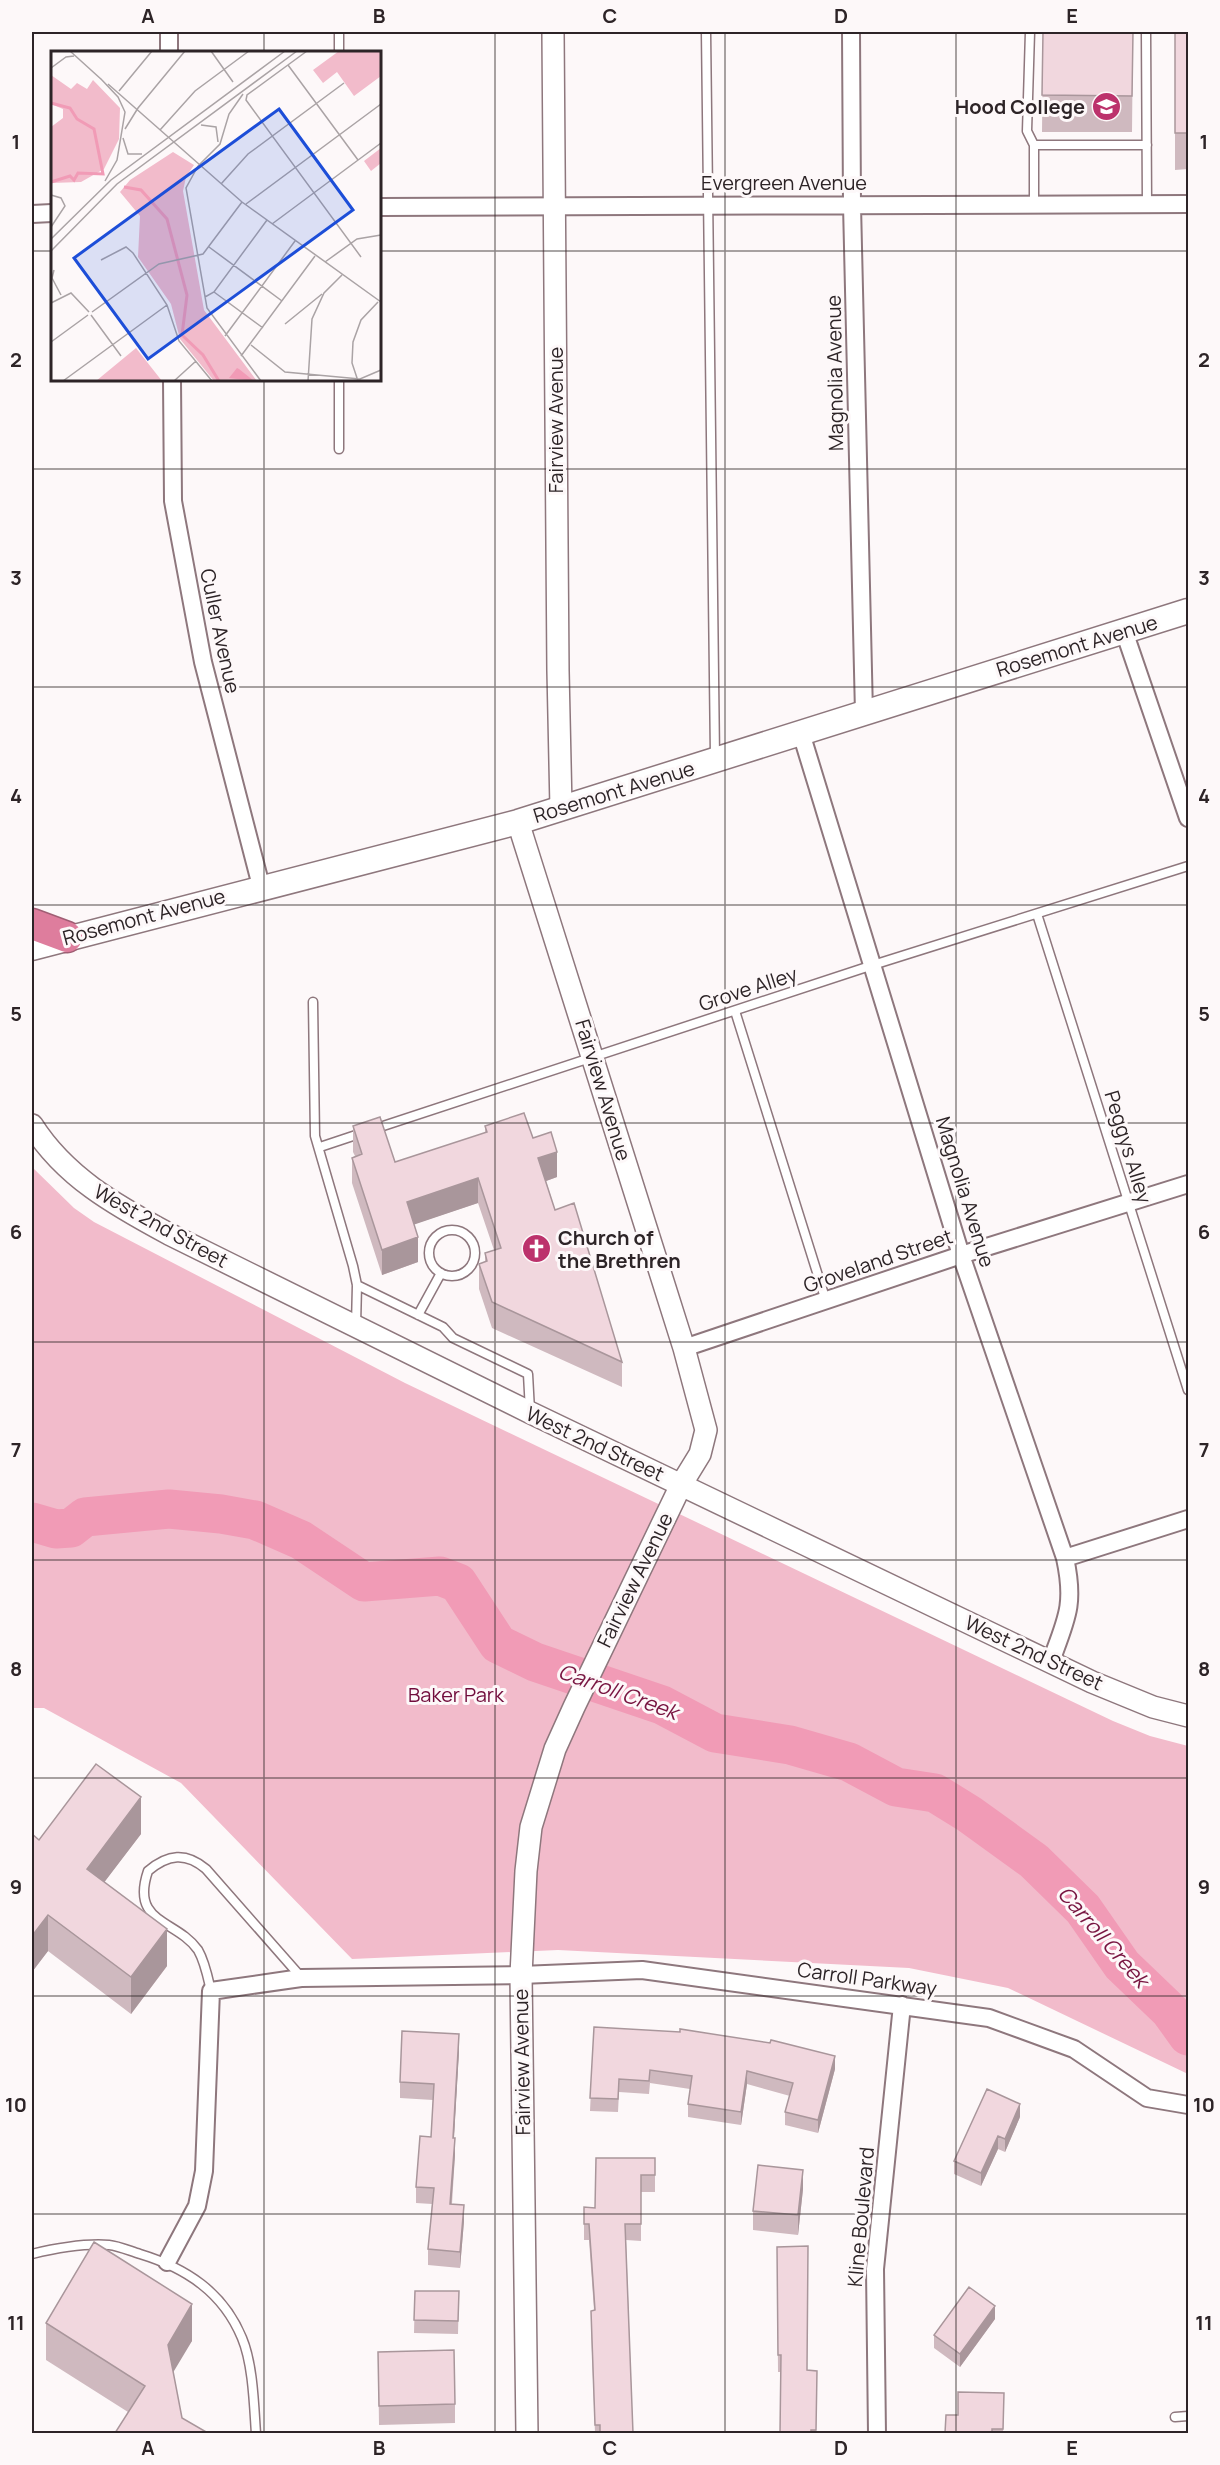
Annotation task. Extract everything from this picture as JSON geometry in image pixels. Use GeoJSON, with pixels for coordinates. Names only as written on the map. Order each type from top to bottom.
{"type":"FeatureCollection","features":[{"type":"Feature","properties":{"kind":"highway"},"geometry":{"type":"LineString","coordinates":[[32,924],[67,937]]}},
{"type":"Feature","properties":{"kind":"main road","name":"Rosemont Avenue"},"geometry":{"type":"LineString","coordinates":[[32,948],[261,886],[518,822],[1188,611]]}},
{"type":"Feature","properties":{"kind":"street"},"geometry":{"type":"LineString","coordinates":[[170,32],[170,51]]}},
{"type":"Feature","properties":{"kind":"street","name":"Fairview Avenue"},"geometry":{"type":"LineString","coordinates":[[554,32],[561,808]]}},
{"type":"Feature","properties":{"kind":"street","name":"Magnolia Avenue"},"geometry":{"type":"LineString","coordinates":[[851,32],[852,205],[864,713]]}},
{"type":"Feature","properties":{"kind":"street","name":"Evergreen Avenue"},"geometry":{"type":"LineString","coordinates":[[381,207],[1188,204]]}},
{"type":"Feature","properties":{"kind":"street"},"geometry":{"type":"LineString","coordinates":[[32,214],[51,213]]}},
{"type":"Feature","properties":{"kind":"street","name":"Culler Avenue"},"geometry":{"type":"LineString","coordinates":[[172,381],[173,501],[203,662],[261,886]]}},
{"type":"Feature","properties":{"kind":"street"},"geometry":{"type":"LineString","coordinates":[[1124,631],[1188,818]]}},
{"type":"Feature","properties":{"kind":"street","name":"Magnolia Avenue"},"geometry":{"type":"LineString","coordinates":[[801,733],[962,1255],[1065,1558],[1071,1586],[1070,1605],[1052,1661]]}},
{"type":"Feature","properties":{"kind":"street","name":"Fairview Avenue"},"geometry":{"type":"LineString","coordinates":[[518,822],[684,1348],[706,1430],[700,1454],[681,1485],[555,1749],[531,1827],[526,1871],[521,1975],[527,2433]]}},
{"type":"Feature","properties":{"kind":"street","name":"West 2nd Street"},"geometry":{"type":"LineString","coordinates":[[32,1125],[63,1166],[92,1190],[169,1234],[356,1329],[1052,1661],[1124,1695],[1188,1716]]}},
{"type":"Feature","properties":{"kind":"street","name":"Groveland Street"},"geometry":{"type":"LineString","coordinates":[[684,1348],[962,1255],[1188,1184]]}},
{"type":"Feature","properties":{"kind":"street"},"geometry":{"type":"LineString","coordinates":[[1065,1558],[1188,1519]]}},
{"type":"Feature","properties":{"kind":"street","name":"Carroll Parkway"},"geometry":{"type":"LineString","coordinates":[[212,1991],[301,1977],[521,1975],[642,1970],[989,2018],[1074,2049],[1148,2097],[1188,2105]]}},
{"type":"Feature","properties":{"kind":"street"},"geometry":{"type":"LineString","coordinates":[[167,2262],[197,2206],[204,2171],[212,1991]]}},
{"type":"Feature","properties":{"kind":"street","name":"Kline Boulevard"},"geometry":{"type":"LineString","coordinates":[[877,2433],[875,2269],[902,2005]]}},
{"type":"Feature","properties":{"kind":"lane"},"geometry":{"type":"LineString","coordinates":[[339,32],[339,51]]}},
{"type":"Feature","properties":{"kind":"lane"},"geometry":{"type":"LineString","coordinates":[[706,32],[715,760]]}},
{"type":"Feature","properties":{"kind":"lane"},"geometry":{"type":"LineString","coordinates":[[1029,32],[1028,131],[1034,145],[1034,204]]}},
{"type":"Feature","properties":{"kind":"lane"},"geometry":{"type":"LineString","coordinates":[[1146,32],[1147,204]]}},
{"type":"Feature","properties":{"kind":"lane"},"geometry":{"type":"LineString","coordinates":[[1034,145],[1147,145]]}},
{"type":"Feature","properties":{"kind":"lane"},"geometry":{"type":"LineString","coordinates":[[339,381],[339,449]]}},
{"type":"Feature","properties":{"kind":"lane","name":"Grove Alley"},"geometry":{"type":"LineString","coordinates":[[320,1147],[873,965],[1188,866]]}},
{"type":"Feature","properties":{"kind":"lane","name":"Peggys Alley"},"geometry":{"type":"LineString","coordinates":[[1038,914],[1188,1390]]}},
{"type":"Feature","properties":{"kind":"lane"},"geometry":{"type":"LineString","coordinates":[[313,1002],[315,1136],[320,1147],[357,1285],[356,1329]]}},
{"type":"Feature","properties":{"kind":"lane"},"geometry":{"type":"LineString","coordinates":[[735,1011],[826,1301]]}},
{"type":"Feature","properties":{"kind":"lane"},"geometry":{"type":"LineString","coordinates":[[456,1230],[471,1239],[475,1257],[466,1272],[450,1277],[441,1273],[434,1267],[431,1258],[432,1242],[447,1231],[456,1230]]}},
{"type":"Feature","properties":{"kind":"lane"},"geometry":{"type":"LineString","coordinates":[[418,1315],[441,1273]]}},
{"type":"Feature","properties":{"kind":"lane"},"geometry":{"type":"LineString","coordinates":[[357,1285],[443,1327],[453,1338],[528,1374],[531,1413]]}},
{"type":"Feature","properties":{"kind":"lane"},"geometry":{"type":"LineString","coordinates":[[212,1991],[196,1948],[154,1917],[147,1907],[143,1893],[148,1871],[167,1858],[182,1856],[194,1860],[206,1869],[301,1977]]}},
{"type":"Feature","properties":{"kind":"lane"},"geometry":{"type":"LineString","coordinates":[[32,2254],[67,2246],[110,2245],[167,2262],[191,2275],[214,2294],[231,2315],[243,2341],[254,2397],[256,2433]]}},
{"type":"Feature","properties":{"kind":"lane"},"geometry":{"type":"LineString","coordinates":[[1175,2417],[1188,2416]]}},
{"type":"Feature","properties":{"kind":"green space","name":"Baker Park"},"geometry":{"type":"Polygon","coordinates":[[[32,1167],[74,1208],[94,1222],[405,1383],[1113,1721],[1150,1736],[1188,1746],[1188,2074],[1008,1988],[909,1968],[558,1950],[352,1959],[181,1783],[44,1708],[32,1708],[32,1167]]]}},
{"type":"Feature","properties":{"kind":"building"},"geometry":{"type":"Polygon","coordinates":[[[1043,32],[1133,32],[1132,96],[1042,95],[1043,32]]]}},
{"type":"Feature","properties":{"kind":"building"},"geometry":{"type":"Polygon","coordinates":[[[1175,32],[1188,32],[1188,133],[1175,133],[1175,32]]]}},
{"type":"Feature","properties":{"kind":"building","name":"Church of the Brethren"},"geometry":{"type":"Polygon","coordinates":[[[524,1113],[533,1138],[551,1132],[557,1152],[538,1158],[555,1210],[574,1203],[622,1362],[492,1302],[479,1264],[487,1261],[485,1253],[501,1248],[478,1178],[407,1202],[418,1237],[382,1250],[352,1158],[362,1154],[353,1126],[380,1117],[395,1162],[487,1132],[485,1126],[524,1113]]]}},
{"type":"Feature","properties":{"kind":"building"},"geometry":{"type":"Polygon","coordinates":[[[96,1764],[141,1797],[87,1869],[167,1929],[131,1977],[48,1915],[32,1936],[32,1834],[39,1840],[96,1764]]]}},
{"type":"Feature","properties":{"kind":"building"},"geometry":{"type":"Polygon","coordinates":[[[594,2027],[680,2032],[680,2029],[770,2043],[771,2040],[835,2056],[818,2120],[785,2112],[793,2083],[747,2071],[741,2112],[688,2104],[692,2076],[650,2070],[649,2081],[619,2079],[618,2099],[590,2098],[594,2027]]]}},
{"type":"Feature","properties":{"kind":"building"},"geometry":{"type":"Polygon","coordinates":[[[402,2031],[459,2034],[450,2204],[464,2205],[460,2252],[428,2249],[434,2188],[416,2187],[420,2136],[431,2137],[434,2084],[400,2082],[402,2031]]]}},
{"type":"Feature","properties":{"kind":"building"},"geometry":{"type":"Polygon","coordinates":[[[987,2089],[1020,2104],[1005,2139],[998,2136],[981,2173],[954,2161],[987,2089]]]}},
{"type":"Feature","properties":{"kind":"building"},"geometry":{"type":"Polygon","coordinates":[[[596,2158],[655,2158],[655,2175],[641,2175],[641,2224],[625,2224],[633,2433],[600,2433],[600,2425],[595,2425],[591,2311],[595,2310],[589,2224],[584,2224],[584,2207],[595,2208],[596,2158]]]}},
{"type":"Feature","properties":{"kind":"building"},"geometry":{"type":"Polygon","coordinates":[[[758,2165],[803,2170],[798,2215],[753,2211],[758,2165]]]}},
{"type":"Feature","properties":{"kind":"building"},"geometry":{"type":"Polygon","coordinates":[[[94,2242],[192,2304],[168,2345],[182,2418],[208,2433],[115,2433],[145,2386],[46,2323],[94,2242]]]}},
{"type":"Feature","properties":{"kind":"building"},"geometry":{"type":"Polygon","coordinates":[[[808,2246],[807,2370],[817,2371],[816,2430],[811,2430],[811,2433],[780,2433],[781,2355],[778,2355],[777,2247],[808,2246]]]}},
{"type":"Feature","properties":{"kind":"building"},"geometry":{"type":"Polygon","coordinates":[[[969,2287],[995,2306],[960,2354],[934,2335],[969,2287]]]}},
{"type":"Feature","properties":{"kind":"building"},"geometry":{"type":"Polygon","coordinates":[[[415,2291],[459,2291],[458,2321],[414,2320],[415,2291]]]}},
{"type":"Feature","properties":{"kind":"building"},"geometry":{"type":"Polygon","coordinates":[[[454,2350],[455,2404],[379,2406],[378,2352],[454,2350]]]}},
{"type":"Feature","properties":{"kind":"building"},"geometry":{"type":"Polygon","coordinates":[[[958,2392],[1004,2393],[1003,2429],[992,2429],[992,2433],[945,2433],[946,2415],[958,2415],[958,2392]]]}},
{"type":"Feature","properties":{"kind":"waterway","name":"Carroll Creek"},"geometry":{"type":"LineString","coordinates":[[32,1522],[56,1529],[71,1528],[85,1517],[169,1509],[255,1520],[301,1540],[364,1582],[440,1576],[458,1583],[498,1644],[535,1662],[662,1705],[715,1733],[790,1745],[849,1762],[896,1787],[935,1793],[969,1814],[1034,1861],[1083,1909],[1122,1965],[1170,2011],[1188,2036]]}},
{"type":"Feature","properties":{"kind":"place","name":"Hood College"},"geometry":{"type":"Point","coordinates":[1106,107]}},
{"type":"Feature","properties":{"kind":"place","name":"Church of the Brethren"},"geometry":{"type":"Point","coordinates":[537,1249]}}]}
